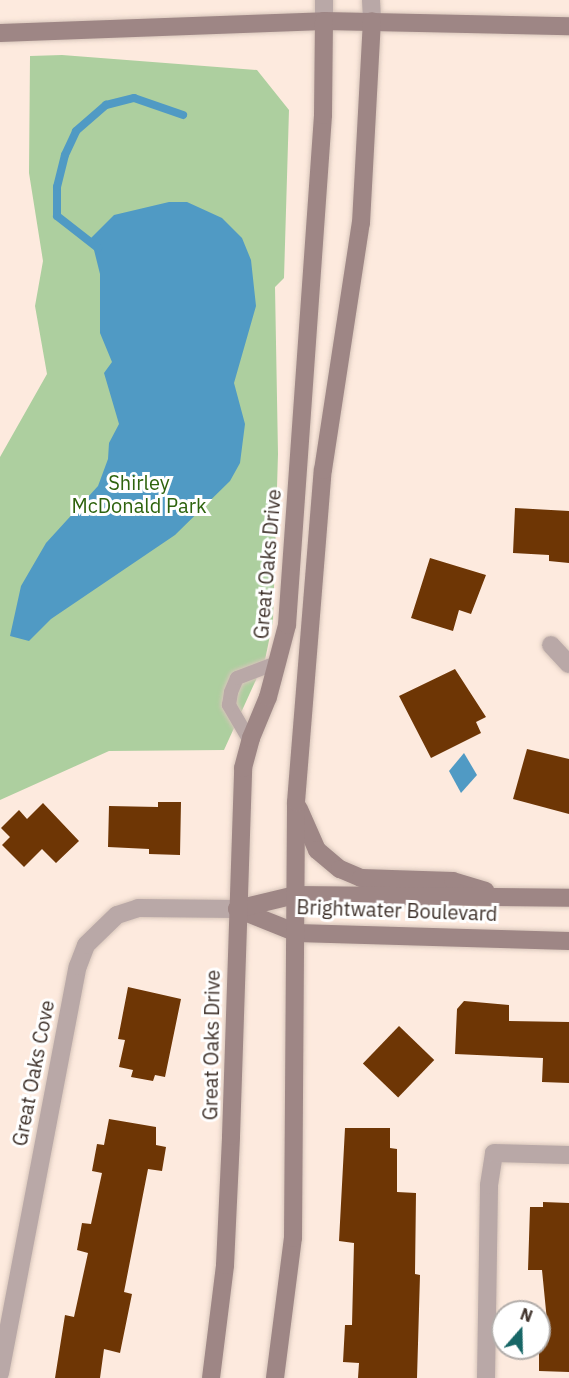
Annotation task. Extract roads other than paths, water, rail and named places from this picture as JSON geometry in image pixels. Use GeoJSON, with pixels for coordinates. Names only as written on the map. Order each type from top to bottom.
{"type":"FeatureCollection","features":[{"type":"Feature","properties":{"kind":"street","name":"Great Oaks Drive"},"geometry":{"type":"LineString","coordinates":[[211,1378],[225,1265],[243,768],[250,741],[279,662],[287,625],[323,115],[324,0]]}},
{"type":"Feature","properties":{"kind":"street"},"geometry":{"type":"LineString","coordinates":[[275,1378],[293,1238],[297,933],[296,802],[325,453],[362,223],[371,10]]}},
{"type":"Feature","properties":{"kind":"street"},"geometry":{"type":"LineString","coordinates":[[0,33],[324,21],[371,10],[569,26]]}},
{"type":"Feature","properties":{"kind":"street"},"geometry":{"type":"LineString","coordinates":[[551,645],[569,664]]}},
{"type":"Feature","properties":{"kind":"street"},"geometry":{"type":"LineString","coordinates":[[296,802],[317,850],[350,874],[361,878],[453,881],[505,897]]}},
{"type":"Feature","properties":{"kind":"street","name":"Brightwater Boulevard"},"geometry":{"type":"LineString","coordinates":[[237,909],[295,895],[569,898]]}},
{"type":"Feature","properties":{"kind":"street","name":"Great Oaks Cove"},"geometry":{"type":"LineString","coordinates":[[0,1374],[71,1001],[86,945],[117,915],[138,908],[237,909]]}},
{"type":"Feature","properties":{"kind":"street","name":"Brightwater Boulevard"},"geometry":{"type":"LineString","coordinates":[[237,909],[297,933],[569,941]]}},
{"type":"Feature","properties":{"kind":"street"},"geometry":{"type":"LineString","coordinates":[[486,1378],[489,1185],[494,1153],[569,1155]]}},
{"type":"Feature","properties":{"kind":"lane"},"geometry":{"type":"LineString","coordinates":[[250,741],[229,705],[231,692],[237,678],[279,662]]}},
{"type":"Feature","properties":{"kind":"water"},"geometry":{"type":"Polygon","coordinates":[[[169,202],[187,202],[222,218],[242,238],[251,260],[256,306],[234,383],[245,424],[240,463],[230,481],[175,535],[51,619],[29,641],[10,636],[21,586],[46,543],[98,486],[108,459],[109,443],[119,424],[104,373],[112,362],[100,333],[100,274],[91,238],[114,215],[169,202]]]}},
{"type":"Feature","properties":{"kind":"water"},"geometry":{"type":"Polygon","coordinates":[[[464,753],[477,775],[461,793],[449,771],[464,753]]]}},
{"type":"Feature","properties":{"kind":"waterway"},"geometry":{"type":"LineString","coordinates":[[98,248],[57,216],[57,187],[65,155],[76,131],[106,105],[134,98],[183,115]]}},
{"type":"Feature","properties":{"kind":"park label","name":"Shirley McDonald Park"},"geometry":{"type":"Point","coordinates":[139,494]}}]}
